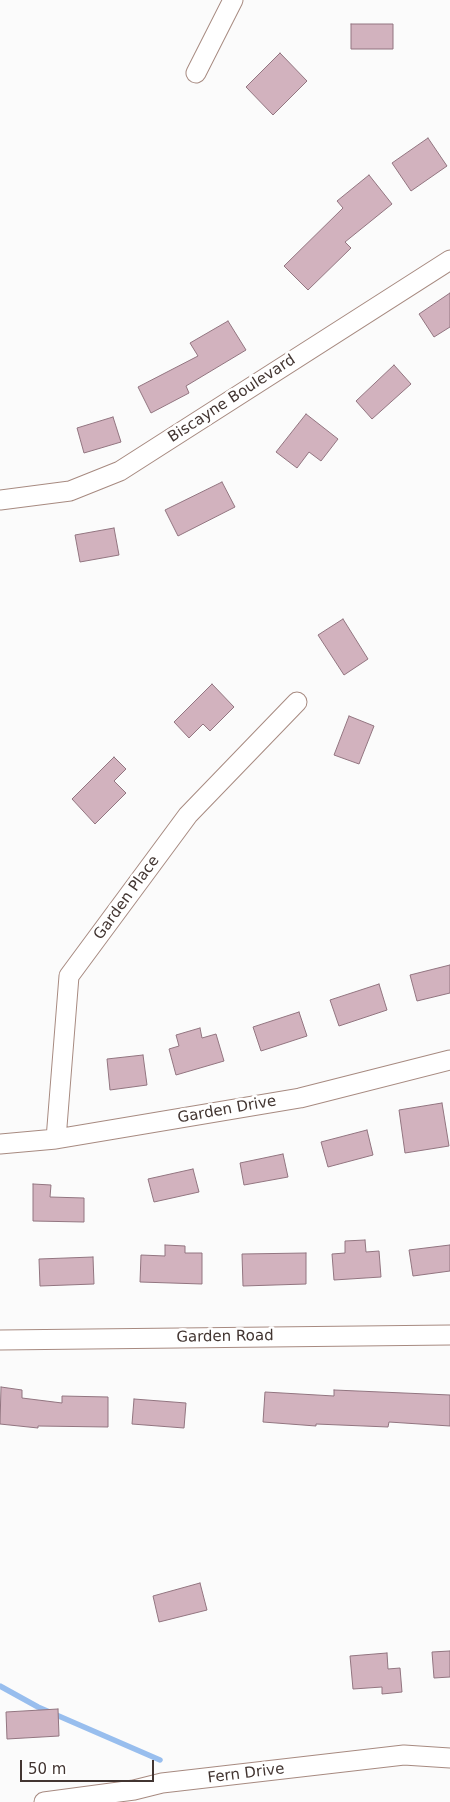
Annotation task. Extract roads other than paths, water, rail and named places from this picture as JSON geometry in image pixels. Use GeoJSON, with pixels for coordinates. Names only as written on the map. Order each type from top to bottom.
{"type":"FeatureCollection","features":[{"type":"Feature","properties":{"kind":"street"},"geometry":{"type":"LineString","coordinates":[[196,74],[233,0]]}},
{"type":"Feature","properties":{"kind":"street","name":"Biscayne Boulevard"},"geometry":{"type":"LineString","coordinates":[[0,500],[70,492],[120,471],[450,260]]}},
{"type":"Feature","properties":{"kind":"street","name":"Garden Place"},"geometry":{"type":"LineString","coordinates":[[56,1139],[69,976],[188,815],[297,702]]}},
{"type":"Feature","properties":{"kind":"street","name":"Garden Drive"},"geometry":{"type":"LineString","coordinates":[[0,1144],[56,1139],[300,1098],[450,1060]]}},
{"type":"Feature","properties":{"kind":"street","name":"Garden Road"},"geometry":{"type":"LineString","coordinates":[[0,1340],[450,1335]]}},
{"type":"Feature","properties":{"kind":"street","name":"Fern Drive"},"geometry":{"type":"LineString","coordinates":[[44,1802],[134,1790],[162,1783],[404,1755],[450,1758]]}},
{"type":"Feature","properties":{"kind":"waterway"},"geometry":{"type":"LineString","coordinates":[[0,1686],[38,1707],[160,1760]]}}]}
